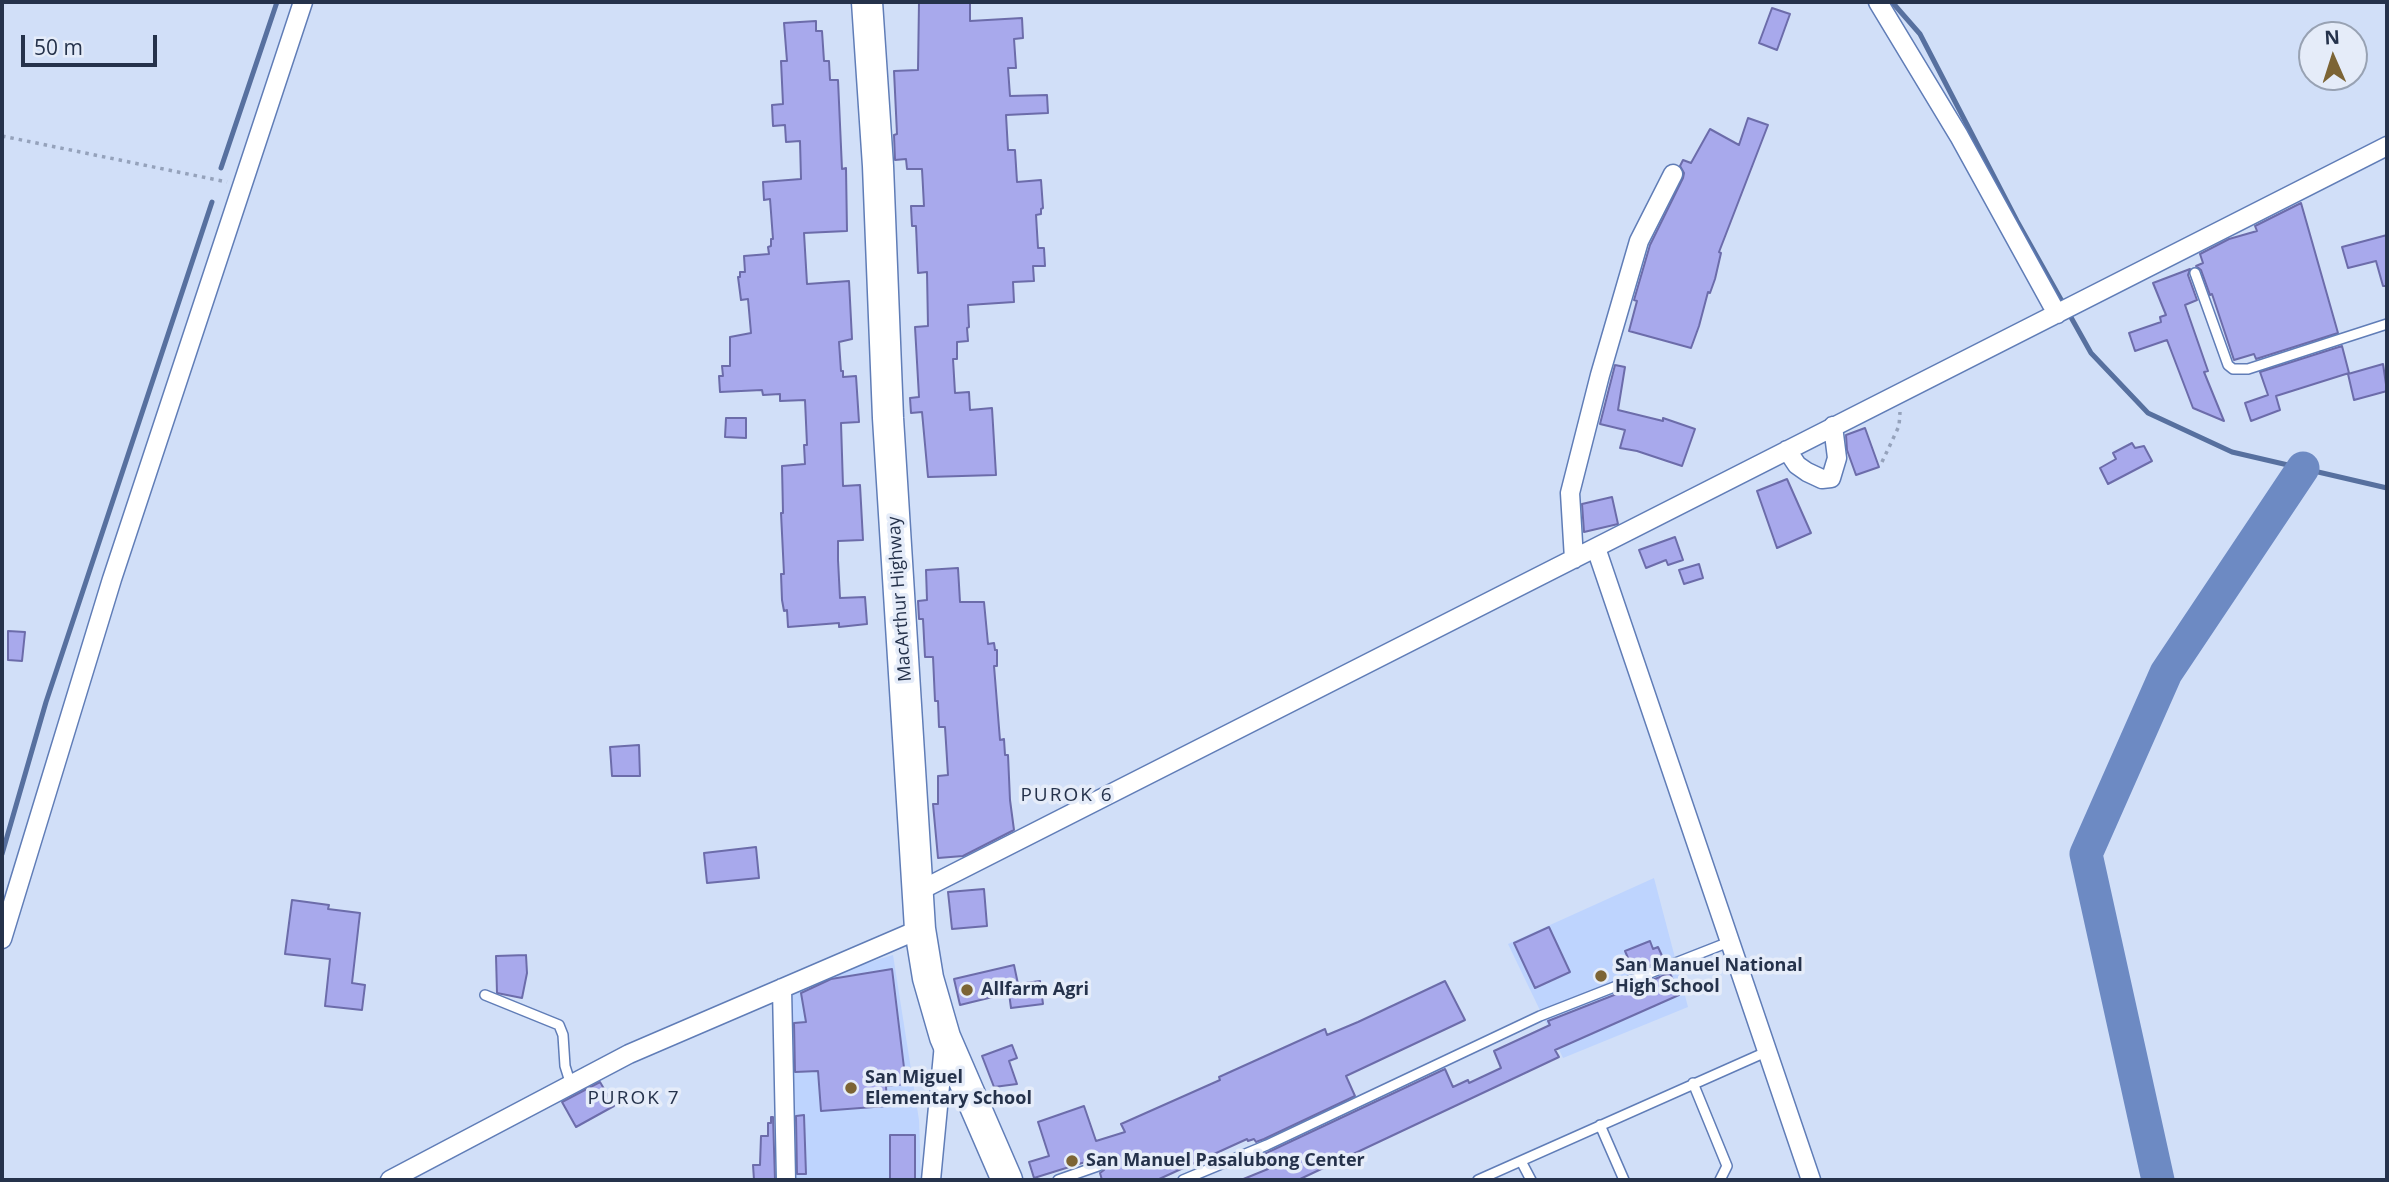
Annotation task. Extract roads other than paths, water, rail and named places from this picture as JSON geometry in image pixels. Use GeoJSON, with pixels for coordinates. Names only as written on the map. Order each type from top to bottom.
{"type":"FeatureCollection","features":[{"type":"Feature","properties":{"kind":"highway","name":"MacArthur Highway"},"geometry":{"type":"LineString","coordinates":[[867,2],[878,166],[888,418],[920,929],[928,978],[945,1038],[1007,1180]]}},
{"type":"Feature","properties":{"kind":"street"},"geometry":{"type":"LineString","coordinates":[[2,939],[112,579],[303,2]]}},
{"type":"Feature","properties":{"kind":"street"},"geometry":{"type":"LineString","coordinates":[[1878,2],[2060,312]]}},
{"type":"Feature","properties":{"kind":"street"},"geometry":{"type":"LineString","coordinates":[[917,892],[2387,146]]}},
{"type":"Feature","properties":{"kind":"street"},"geometry":{"type":"LineString","coordinates":[[1574,559],[1570,493],[1600,375],[1639,241],[1673,174]]}},
{"type":"Feature","properties":{"kind":"street"},"geometry":{"type":"LineString","coordinates":[[1787,450],[1797,465],[1822,479],[1831,478],[1837,465],[1833,426]]}},
{"type":"Feature","properties":{"kind":"street"},"geometry":{"type":"LineString","coordinates":[[1596,548],[1811,1180]]}},
{"type":"Feature","properties":{"kind":"street"},"geometry":{"type":"LineString","coordinates":[[390,1180],[629,1054],[920,929]]}},
{"type":"Feature","properties":{"kind":"street"},"geometry":{"type":"LineString","coordinates":[[782,988],[786,1180]]}},
{"type":"Feature","properties":{"kind":"street"},"geometry":{"type":"LineString","coordinates":[[931,1180],[945,1038]]}},
{"type":"Feature","properties":{"kind":"lane"},"geometry":{"type":"LineString","coordinates":[[2195,273],[2228,365],[2233,369],[2248,369],[2387,324]]}},
{"type":"Feature","properties":{"kind":"lane"},"geometry":{"type":"LineString","coordinates":[[1183,1180],[1267,1145],[1539,1016],[1729,942]]}},
{"type":"Feature","properties":{"kind":"lane"},"geometry":{"type":"LineString","coordinates":[[485,995],[559,1025],[563,1035],[565,1066],[571,1084]]}},
{"type":"Feature","properties":{"kind":"lane"},"geometry":{"type":"LineString","coordinates":[[1478,1180],[1766,1052]]}},
{"type":"Feature","properties":{"kind":"lane"},"geometry":{"type":"LineString","coordinates":[[1693,1083],[1727,1166],[1720,1180]]}},
{"type":"Feature","properties":{"kind":"lane"},"geometry":{"type":"LineString","coordinates":[[1600,1125],[1624,1180]]}},
{"type":"Feature","properties":{"kind":"lane"},"geometry":{"type":"LineString","coordinates":[[1521,1161],[1531,1180]]}},
{"type":"Feature","properties":{"kind":"lane"},"geometry":{"type":"LineString","coordinates":[[1058,1180],[1098,1166]]}},
{"type":"Feature","properties":{"kind":"waterway"},"geometry":{"type":"LineString","coordinates":[[221,168],[277,2]]}},
{"type":"Feature","properties":{"kind":"waterway"},"geometry":{"type":"LineString","coordinates":[[1892,2],[1920,34],[2017,221],[2091,353],[2148,413],[2232,452],[2387,488]]}},
{"type":"Feature","properties":{"kind":"waterway"},"geometry":{"type":"LineString","coordinates":[[2,854],[46,702],[212,202]]}},
{"type":"Feature","properties":{"kind":"waterway"},"geometry":{"type":"LineString","coordinates":[[2158,1180],[2086,854],[2166,673],[2303,468]]}},
{"type":"Feature","properties":{"kind":"place","name":"San Manuel National High School"},"geometry":{"type":"Point","coordinates":[1601,976]}},
{"type":"Feature","properties":{"kind":"place","name":"Allfarm Agri"},"geometry":{"type":"Point","coordinates":[967,990]}},
{"type":"Feature","properties":{"kind":"place","name":"San Miguel Elementary School"},"geometry":{"type":"Point","coordinates":[851,1088]}},
{"type":"Feature","properties":{"kind":"place","name":"San Manuel Pasalubong Center"},"geometry":{"type":"Point","coordinates":[1072,1161]}},
{"type":"Feature","properties":{"kind":"district","name":"PUROK 6"},"geometry":{"type":"Point","coordinates":[1067,796]}},
{"type":"Feature","properties":{"kind":"district","name":"PUROK 7"},"geometry":{"type":"Point","coordinates":[634,1099]}}]}
